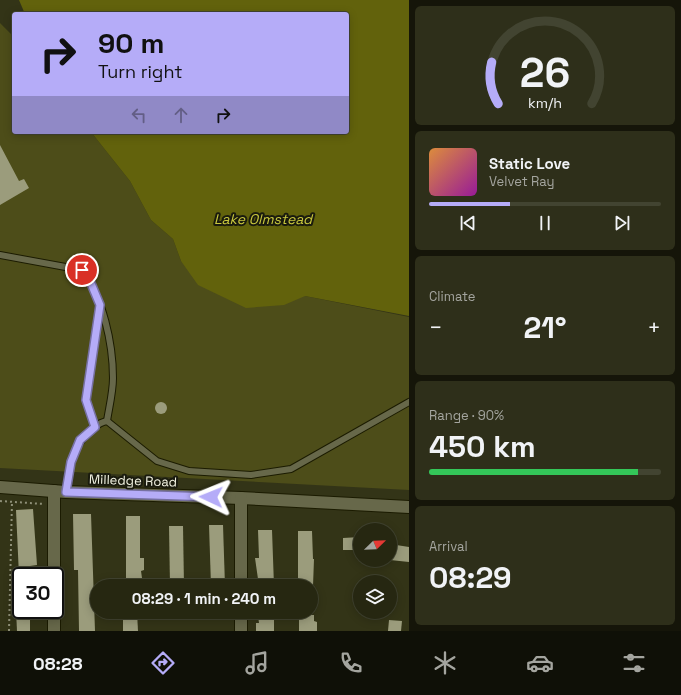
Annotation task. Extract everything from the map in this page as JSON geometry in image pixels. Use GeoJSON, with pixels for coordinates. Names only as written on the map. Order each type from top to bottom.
{"type":"FeatureCollection","features":[{"type":"Feature","properties":{"kind":"street","name":"Milledge Road"},"geometry":{"type":"LineString","coordinates":[[0,487],[66,492],[241,498],[409,507]]}},
{"type":"Feature","properties":{"kind":"street"},"geometry":{"type":"LineString","coordinates":[[54,491],[54,567]]}},
{"type":"Feature","properties":{"kind":"street"},"geometry":{"type":"LineString","coordinates":[[241,498],[241,579]]}},
{"type":"Feature","properties":{"kind":"street"},"geometry":{"type":"LineString","coordinates":[[54,619],[54,631]]}},
{"type":"Feature","properties":{"kind":"street"},"geometry":{"type":"LineString","coordinates":[[241,619],[241,631]]}},
{"type":"Feature","properties":{"kind":"lane"},"geometry":{"type":"LineString","coordinates":[[0,255],[82,270],[90,281],[106,321],[114,379],[107,421]]}},
{"type":"Feature","properties":{"kind":"lane"},"geometry":{"type":"LineString","coordinates":[[95,427],[86,400],[100,305]]}},
{"type":"Feature","properties":{"kind":"lane"},"geometry":{"type":"LineString","coordinates":[[107,421],[157,461],[196,472],[251,475],[291,469],[409,402]]}},
{"type":"Feature","properties":{"kind":"lane"},"geometry":{"type":"LineString","coordinates":[[66,492],[71,462],[80,440],[102,422],[107,421]]}},
{"type":"Feature","properties":{"kind":"path"},"geometry":{"type":"LineString","coordinates":[[0,501],[53,504]]}},
{"type":"Feature","properties":{"kind":"path"},"geometry":{"type":"LineString","coordinates":[[9,631],[12,501]]}},
{"type":"Feature","properties":{"kind":"shaded area"},"geometry":{"type":"Polygon","coordinates":[[[0,23],[12,35],[12,134],[93,134],[130,181],[151,220],[173,239],[181,261],[305,296],[409,317],[409,490],[0,468],[0,23]]]}},
{"type":"Feature","properties":{"kind":"water","name":"Lake Olmstead"},"geometry":{"type":"Polygon","coordinates":[[[19,0],[409,0],[409,316],[305,296],[284,305],[246,308],[198,285],[181,261],[173,239],[151,220],[130,181],[93,134],[349,134],[349,12],[24,12],[19,0]]]}},
{"type":"Feature","properties":{"kind":"building"},"geometry":{"type":"Polygon","coordinates":[[[0,145],[19,181],[24,179],[29,188],[0,205],[0,145]]]}},
{"type":"Feature","properties":{"kind":"building"},"geometry":{"type":"Polygon","coordinates":[[[159,402],[163,402],[167,408],[163,414],[159,414],[155,410],[155,406],[159,402]]]}},
{"type":"Feature","properties":{"kind":"building"},"geometry":{"type":"Polygon","coordinates":[[[33,509],[37,565],[30,567],[19,567],[16,510],[33,509]]]}},
{"type":"Feature","properties":{"kind":"building"},"geometry":{"type":"Polygon","coordinates":[[[73,514],[91,514],[93,579],[90,579],[90,619],[95,619],[95,631],[79,631],[78,570],[74,570],[73,514]]]}},
{"type":"Feature","properties":{"kind":"building"},"geometry":{"type":"Polygon","coordinates":[[[126,516],[140,516],[140,558],[144,558],[144,570],[141,571],[142,578],[126,579],[126,516]]]}},
{"type":"Feature","properties":{"kind":"building"},"geometry":{"type":"Polygon","coordinates":[[[209,525],[223,525],[225,579],[211,579],[209,525]]]}},
{"type":"Feature","properties":{"kind":"building"},"geometry":{"type":"Polygon","coordinates":[[[169,526],[183,526],[184,579],[170,579],[169,526]]]}},
{"type":"Feature","properties":{"kind":"building"},"geometry":{"type":"Polygon","coordinates":[[[258,530],[272,530],[274,579],[258,579],[255,558],[259,558],[258,530]]]}},
{"type":"Feature","properties":{"kind":"building"},"geometry":{"type":"Polygon","coordinates":[[[298,531],[312,531],[314,559],[313,579],[298,579],[298,531]]]}},
{"type":"Feature","properties":{"kind":"building"},"geometry":{"type":"Polygon","coordinates":[[[353,537],[353,550],[343,550],[343,538],[353,537]]]}},
{"type":"Feature","properties":{"kind":"building"},"geometry":{"type":"Polygon","coordinates":[[[397,545],[409,547],[409,562],[397,561],[397,545]]]}},
{"type":"Feature","properties":{"kind":"building"},"geometry":{"type":"Polygon","coordinates":[[[16,619],[30,619],[30,631],[17,631],[16,619]]]}},
{"type":"Feature","properties":{"kind":"building"},"geometry":{"type":"Polygon","coordinates":[[[123,619],[137,619],[138,631],[123,631],[123,619]]]}},
{"type":"Feature","properties":{"kind":"building"},"geometry":{"type":"Polygon","coordinates":[[[258,619],[274,619],[274,631],[256,631],[256,623],[259,623],[258,619]]]}},
{"type":"Feature","properties":{"kind":"building"},"geometry":{"type":"Polygon","coordinates":[[[299,619],[314,619],[314,621],[317,622],[317,631],[299,631],[299,619]]]}},
{"type":"Feature","properties":{"kind":"building"},"geometry":{"type":"Polygon","coordinates":[[[389,620],[402,621],[401,631],[388,631],[389,620]]]}},
{"type":"Feature","properties":{"kind":"route"},"geometry":{"type":"LineString","coordinates":[[82,270],[90,281],[100,305],[86,400],[95,427],[80,440],[71,462],[66,492],[211,497]]}}]}
